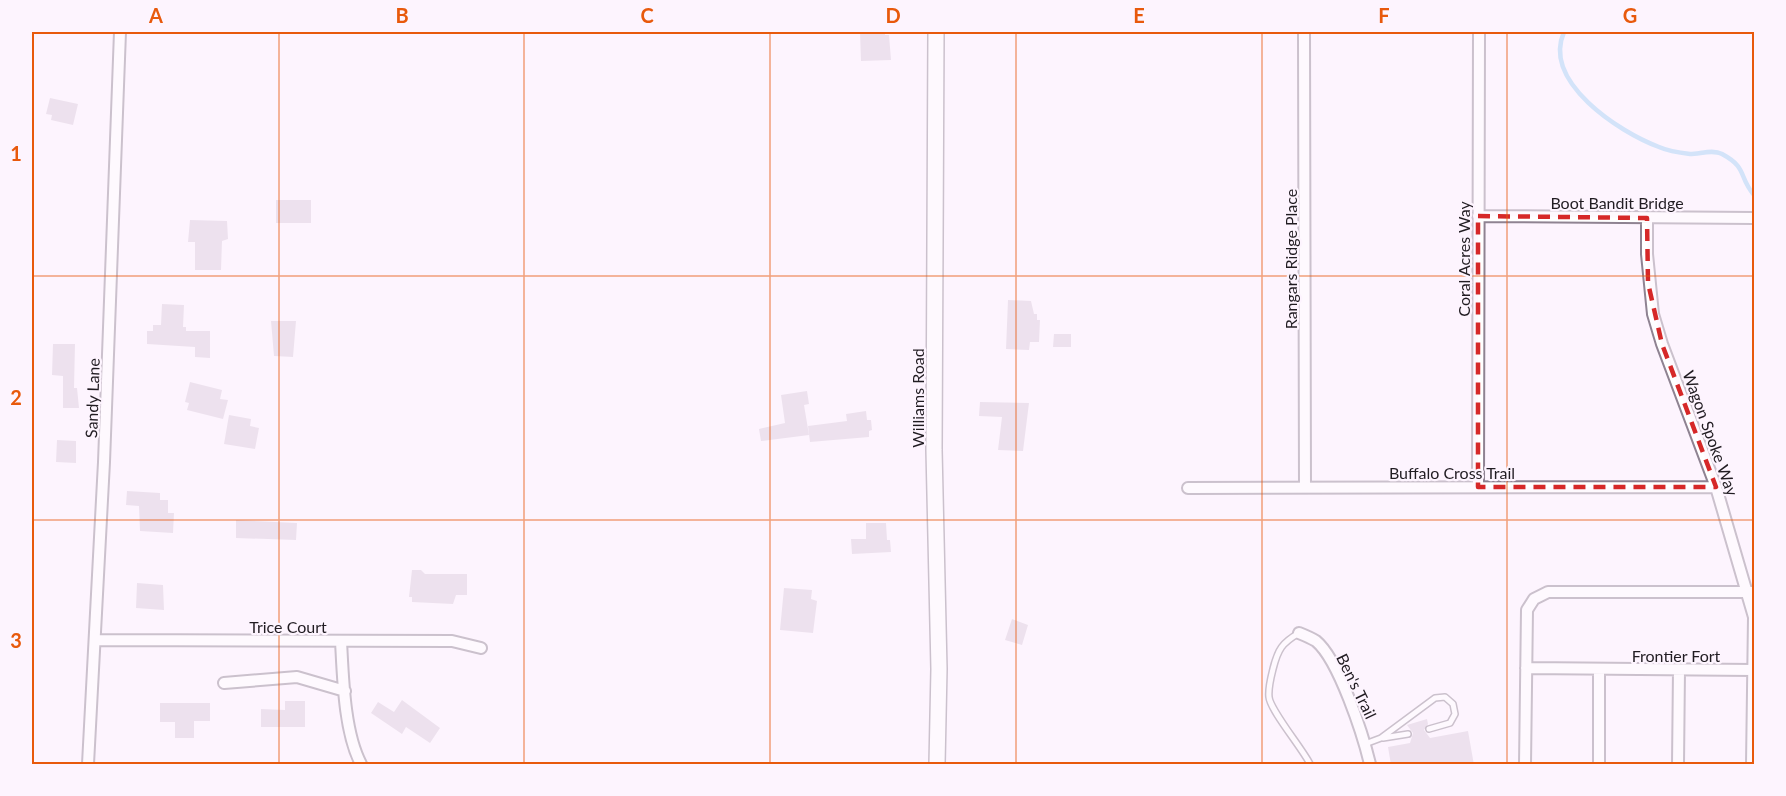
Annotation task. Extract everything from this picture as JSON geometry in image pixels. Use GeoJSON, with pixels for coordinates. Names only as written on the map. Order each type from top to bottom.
{"type":"FeatureCollection","features":[{"type":"Feature","properties":{"kind":"street","name":"Sandy Lane"},"geometry":{"type":"LineString","coordinates":[[88,765],[105,452],[120,32]]}},
{"type":"Feature","properties":{"kind":"street","name":"Williams Road"},"geometry":{"type":"LineString","coordinates":[[936,32],[934,450],[939,669],[937,765]]}},
{"type":"Feature","properties":{"kind":"street","name":"Rangars Ridge Place"},"geometry":{"type":"LineString","coordinates":[[1304,32],[1305,486]]}},
{"type":"Feature","properties":{"kind":"street","name":"Coral Acres Way"},"geometry":{"type":"LineString","coordinates":[[1478,487],[1479,32]]}},
{"type":"Feature","properties":{"kind":"street","name":"Boot Bandit Bridge"},"geometry":{"type":"LineString","coordinates":[[1478,216],[1755,218]]}},
{"type":"Feature","properties":{"kind":"street","name":"Wagon Spoke Way"},"geometry":{"type":"LineString","coordinates":[[1647,218],[1647,264],[1653,314],[1662,344],[1716,487],[1751,592],[1754,617],[1752,765]]}},
{"type":"Feature","properties":{"kind":"street","name":"Buffalo Cross Trail"},"geometry":{"type":"LineString","coordinates":[[1188,488],[1716,487]]}},
{"type":"Feature","properties":{"kind":"street"},"geometry":{"type":"LineString","coordinates":[[1525,765],[1527,610],[1534,599],[1548,592],[1751,592]]}},
{"type":"Feature","properties":{"kind":"street","name":"Ben's Trail"},"geometry":{"type":"LineString","coordinates":[[1299,633],[1317,642],[1332,665],[1347,693],[1370,765]]}},
{"type":"Feature","properties":{"kind":"street","name":"Trice Court"},"geometry":{"type":"LineString","coordinates":[[95,640],[452,641],[481,648]]}},
{"type":"Feature","properties":{"kind":"street"},"geometry":{"type":"LineString","coordinates":[[341,641],[345,691],[356,755],[361,765]]}},
{"type":"Feature","properties":{"kind":"street","name":"Frontier Fort"},"geometry":{"type":"LineString","coordinates":[[1526,668],[1753,670]]}},
{"type":"Feature","properties":{"kind":"street"},"geometry":{"type":"LineString","coordinates":[[1599,670],[1599,765]]}},
{"type":"Feature","properties":{"kind":"street"},"geometry":{"type":"LineString","coordinates":[[1678,765],[1679,670]]}},
{"type":"Feature","properties":{"kind":"street"},"geometry":{"type":"LineString","coordinates":[[224,683],[297,677],[345,691]]}},
{"type":"Feature","properties":{"kind":"lane"},"geometry":{"type":"LineString","coordinates":[[1299,633],[1283,642],[1276,658],[1269,698],[1273,709],[1301,747],[1310,765]]}},
{"type":"Feature","properties":{"kind":"lane"},"geometry":{"type":"LineString","coordinates":[[1381,738],[1435,698],[1445,697],[1453,704],[1455,714],[1450,723],[1429,729]]}},
{"type":"Feature","properties":{"kind":"lane"},"geometry":{"type":"LineString","coordinates":[[1365,744],[1381,738],[1408,734]]}},
{"type":"Feature","properties":{"kind":"highlighted area"},"geometry":{"type":"Polygon","coordinates":[[[1478,216],[1647,218],[1648,283],[1662,344],[1716,487],[1478,487],[1478,216]]]}},
{"type":"Feature","properties":{"kind":"building"},"geometry":{"type":"Polygon","coordinates":[[[860,32],[885,32],[885,35],[889,35],[891,60],[861,61],[860,32]]]}},
{"type":"Feature","properties":{"kind":"building"},"geometry":{"type":"Polygon","coordinates":[[[50,98],[78,104],[73,125],[51,120],[52,115],[46,114],[50,98]]]}},
{"type":"Feature","properties":{"kind":"building"},"geometry":{"type":"Polygon","coordinates":[[[276,200],[311,200],[311,223],[276,223],[276,200]]]}},
{"type":"Feature","properties":{"kind":"building"},"geometry":{"type":"Polygon","coordinates":[[[190,220],[227,221],[228,239],[222,241],[221,270],[195,270],[195,242],[188,242],[190,220]]]}},
{"type":"Feature","properties":{"kind":"building"},"geometry":{"type":"Polygon","coordinates":[[[1008,300],[1031,301],[1034,314],[1037,314],[1037,320],[1040,320],[1039,342],[1030,342],[1029,350],[1006,349],[1008,300]]]}},
{"type":"Feature","properties":{"kind":"building"},"geometry":{"type":"Polygon","coordinates":[[[162,304],[184,305],[183,327],[186,327],[186,331],[210,331],[210,358],[195,357],[195,347],[147,344],[147,331],[153,331],[153,325],[161,325],[162,304]]]}},
{"type":"Feature","properties":{"kind":"building"},"geometry":{"type":"Polygon","coordinates":[[[271,321],[296,321],[293,357],[274,356],[271,321]]]}},
{"type":"Feature","properties":{"kind":"building"},"geometry":{"type":"Polygon","coordinates":[[[1054,334],[1071,334],[1071,347],[1053,347],[1054,334]]]}},
{"type":"Feature","properties":{"kind":"building"},"geometry":{"type":"Polygon","coordinates":[[[53,344],[75,344],[74,388],[77,388],[79,408],[63,408],[63,376],[52,375],[53,344]]]}},
{"type":"Feature","properties":{"kind":"building"},"geometry":{"type":"Polygon","coordinates":[[[190,382],[222,390],[220,399],[228,400],[223,419],[187,410],[189,403],[185,402],[190,382]]]}},
{"type":"Feature","properties":{"kind":"building"},"geometry":{"type":"Polygon","coordinates":[[[807,391],[809,404],[804,405],[809,435],[761,441],[759,429],[785,423],[781,395],[807,391]]]}},
{"type":"Feature","properties":{"kind":"building"},"geometry":{"type":"Polygon","coordinates":[[[980,402],[1029,403],[1023,451],[998,450],[1002,417],[979,416],[980,402]]]}},
{"type":"Feature","properties":{"kind":"building"},"geometry":{"type":"Polygon","coordinates":[[[866,411],[867,420],[871,420],[872,430],[869,431],[869,437],[810,442],[808,426],[847,421],[846,414],[866,411]]]}},
{"type":"Feature","properties":{"kind":"building"},"geometry":{"type":"Polygon","coordinates":[[[229,415],[251,419],[250,426],[259,428],[255,449],[224,444],[229,415]]]}},
{"type":"Feature","properties":{"kind":"building"},"geometry":{"type":"Polygon","coordinates":[[[57,440],[76,441],[76,463],[56,462],[57,440]]]}},
{"type":"Feature","properties":{"kind":"building"},"geometry":{"type":"Polygon","coordinates":[[[127,491],[160,493],[160,500],[168,500],[168,513],[174,513],[173,533],[140,531],[139,506],[126,505],[127,491]]]}},
{"type":"Feature","properties":{"kind":"building"},"geometry":{"type":"Polygon","coordinates":[[[236,520],[297,523],[296,540],[236,538],[236,520]]]}},
{"type":"Feature","properties":{"kind":"building"},"geometry":{"type":"Polygon","coordinates":[[[866,523],[886,523],[887,540],[890,540],[891,552],[852,554],[851,539],[866,539],[866,523]]]}},
{"type":"Feature","properties":{"kind":"building"},"geometry":{"type":"Polygon","coordinates":[[[412,570],[421,570],[425,574],[467,574],[467,595],[456,595],[453,604],[412,602],[412,597],[409,597],[412,570]]]}},
{"type":"Feature","properties":{"kind":"building"},"geometry":{"type":"Polygon","coordinates":[[[137,583],[163,585],[164,610],[136,608],[137,583]]]}},
{"type":"Feature","properties":{"kind":"building"},"geometry":{"type":"Polygon","coordinates":[[[784,588],[812,590],[811,599],[817,601],[813,633],[780,630],[784,588]]]}},
{"type":"Feature","properties":{"kind":"building"},"geometry":{"type":"Polygon","coordinates":[[[1012,619],[1028,625],[1022,645],[1005,640],[1012,619]]]}},
{"type":"Feature","properties":{"kind":"building"},"geometry":{"type":"Polygon","coordinates":[[[402,700],[440,728],[430,743],[406,727],[402,734],[371,713],[378,702],[394,712],[402,700]]]}},
{"type":"Feature","properties":{"kind":"building"},"geometry":{"type":"Polygon","coordinates":[[[285,701],[305,701],[305,727],[261,727],[261,709],[285,710],[285,701]]]}},
{"type":"Feature","properties":{"kind":"building"},"geometry":{"type":"Polygon","coordinates":[[[160,703],[210,703],[210,721],[194,721],[194,738],[175,738],[175,722],[160,722],[160,703]]]}},
{"type":"Feature","properties":{"kind":"building"},"geometry":{"type":"Polygon","coordinates":[[[1427,719],[1428,724],[1424,730],[1430,738],[1468,731],[1474,765],[1391,765],[1388,747],[1410,743],[1413,733],[1407,725],[1427,719]]]}},
{"type":"Feature","properties":{"kind":"waterway"},"geometry":{"type":"LineString","coordinates":[[1564,32],[1560,51],[1564,69],[1588,103],[1624,130],[1663,148],[1690,154],[1711,152],[1722,154],[1736,164],[1754,195]]}}]}
